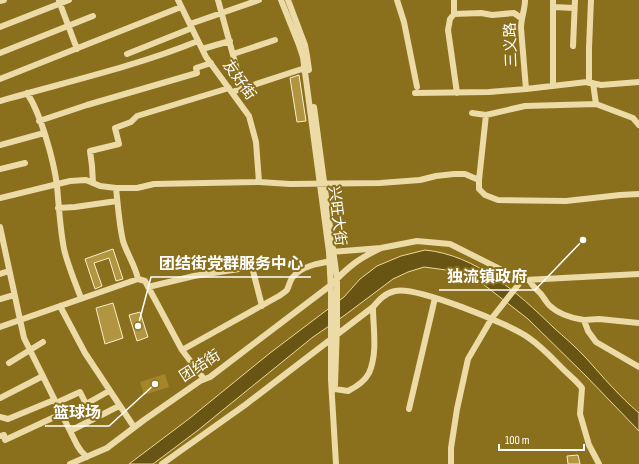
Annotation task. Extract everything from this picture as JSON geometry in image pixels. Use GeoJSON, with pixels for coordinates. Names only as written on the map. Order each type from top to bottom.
{"type":"FeatureCollection","features":[{"type":"Feature","properties":{"kind":"street"},"geometry":{"type":"LineString","coordinates":[[0,1],[4,0]]}},
{"type":"Feature","properties":{"kind":"street"},"geometry":{"type":"LineString","coordinates":[[0,27],[59,2],[69,0]]}},
{"type":"Feature","properties":{"kind":"street","name":"友好街"},"geometry":{"type":"LineString","coordinates":[[178,0],[202,49],[249,116],[256,142],[259,182]]}},
{"type":"Feature","properties":{"kind":"street"},"geometry":{"type":"LineString","coordinates":[[218,0],[242,88]]}},
{"type":"Feature","properties":{"kind":"street"},"geometry":{"type":"LineString","coordinates":[[127,54],[222,13],[259,0]]}},
{"type":"Feature","properties":{"kind":"street","name":"兴旺大街"},"geometry":{"type":"LineString","coordinates":[[281,0],[306,67],[323,184],[335,283],[335,389],[340,464]]}},
{"type":"Feature","properties":{"kind":"street","name":"兴旺大街"},"geometry":{"type":"LineString","coordinates":[[288,0],[303,40],[307,56],[306,67]]}},
{"type":"Feature","properties":{"kind":"street"},"geometry":{"type":"LineString","coordinates":[[397,0],[404,22],[416,90],[457,93],[591,83],[601,85],[639,82]]}},
{"type":"Feature","properties":{"kind":"street"},"geometry":{"type":"LineString","coordinates":[[454,0],[454,14],[450,19],[448,30],[457,93]]}},
{"type":"Feature","properties":{"kind":"street","name":"三义路"},"geometry":{"type":"LineString","coordinates":[[525,0],[524,13],[521,18],[526,89]]}},
{"type":"Feature","properties":{"kind":"street"},"geometry":{"type":"LineString","coordinates":[[553,0],[553,86]]}},
{"type":"Feature","properties":{"kind":"street"},"geometry":{"type":"LineString","coordinates":[[573,46],[575,0]]}},
{"type":"Feature","properties":{"kind":"street"},"geometry":{"type":"LineString","coordinates":[[591,0],[589,48],[591,83],[596,104]]}},
{"type":"Feature","properties":{"kind":"street"},"geometry":{"type":"LineString","coordinates":[[59,2],[77,49]]}},
{"type":"Feature","properties":{"kind":"street"},"geometry":{"type":"LineString","coordinates":[[0,80],[181,7]]}},
{"type":"Feature","properties":{"kind":"street"},"geometry":{"type":"LineString","coordinates":[[553,7],[574,8]]}},
{"type":"Feature","properties":{"kind":"street"},"geometry":{"type":"LineString","coordinates":[[454,14],[481,13],[492,15],[514,13],[521,18]]}},
{"type":"Feature","properties":{"kind":"street"},"geometry":{"type":"LineString","coordinates":[[0,53],[93,16]]}},
{"type":"Feature","properties":{"kind":"street"},"geometry":{"type":"LineString","coordinates":[[233,54],[275,40]]}},
{"type":"Feature","properties":{"kind":"street"},"geometry":{"type":"LineString","coordinates":[[0,101],[130,65],[169,53],[198,41]]}},
{"type":"Feature","properties":{"kind":"street"},"geometry":{"type":"LineString","coordinates":[[202,49],[230,41]]}},
{"type":"Feature","properties":{"kind":"street"},"geometry":{"type":"LineString","coordinates":[[39,121],[87,105],[197,73],[196,68],[211,63]]}},
{"type":"Feature","properties":{"kind":"street"},"geometry":{"type":"LineString","coordinates":[[93,183],[90,151],[119,144],[115,128],[127,124],[137,116],[242,88],[306,67]]}},
{"type":"Feature","properties":{"kind":"street"},"geometry":{"type":"LineString","coordinates":[[27,93],[33,102],[51,155],[57,184],[58,208],[64,250],[81,298]]}},
{"type":"Feature","properties":{"kind":"street"},"geometry":{"type":"LineString","coordinates":[[472,113],[486,115],[525,106],[596,104],[633,118],[639,125]]}},
{"type":"Feature","properties":{"kind":"street"},"geometry":{"type":"LineString","coordinates":[[486,115],[479,180],[479,189],[485,195],[498,200],[566,201],[639,194]]}},
{"type":"Feature","properties":{"kind":"street"},"geometry":{"type":"LineString","coordinates":[[0,144],[44,133]]}},
{"type":"Feature","properties":{"kind":"street"},"geometry":{"type":"LineString","coordinates":[[0,169],[25,163]]}},
{"type":"Feature","properties":{"kind":"street"},"geometry":{"type":"LineString","coordinates":[[0,198],[70,181],[86,180],[100,186],[137,188],[154,184],[259,182],[290,184],[380,183],[420,180],[445,174],[465,174],[479,180]]}},
{"type":"Feature","properties":{"kind":"street"},"geometry":{"type":"LineString","coordinates":[[116,188],[124,242],[135,267],[138,279]]}},
{"type":"Feature","properties":{"kind":"street"},"geometry":{"type":"LineString","coordinates":[[58,208],[118,201]]}},
{"type":"Feature","properties":{"kind":"street"},"geometry":{"type":"LineString","coordinates":[[0,227],[2,248],[9,271],[24,338],[61,414],[81,451],[87,457]]}},
{"type":"Feature","properties":{"kind":"street"},"geometry":{"type":"LineString","coordinates":[[331,252],[381,248],[416,241],[450,244],[522,280],[639,274]]}},
{"type":"Feature","properties":{"kind":"street","name":"团结街"},"geometry":{"type":"LineString","coordinates":[[70,464],[107,448],[134,427],[200,381],[210,377],[335,283],[348,267],[381,248]]}},
{"type":"Feature","properties":{"kind":"street"},"geometry":{"type":"LineString","coordinates":[[182,350],[262,306],[287,290],[292,278],[303,268],[314,264],[332,261]]}},
{"type":"Feature","properties":{"kind":"street"},"geometry":{"type":"LineString","coordinates":[[148,287],[194,276],[252,267],[262,306]]}},
{"type":"Feature","properties":{"kind":"street"},"geometry":{"type":"LineString","coordinates":[[0,274],[9,271]]}},
{"type":"Feature","properties":{"kind":"street"},"geometry":{"type":"LineString","coordinates":[[0,327],[138,279],[145,281],[182,350],[204,379]]}},
{"type":"Feature","properties":{"kind":"street"},"geometry":{"type":"LineString","coordinates":[[451,464],[451,448],[457,409],[468,359],[492,318],[522,280]]}},
{"type":"Feature","properties":{"kind":"street"},"geometry":{"type":"LineString","coordinates":[[529,280],[533,288],[549,305],[560,313],[575,319],[599,319],[639,323]]}},
{"type":"Feature","properties":{"kind":"street","name":"兴旺大街"},"geometry":{"type":"LineString","coordinates":[[335,283],[331,292],[335,330]]}},
{"type":"Feature","properties":{"kind":"street"},"geometry":{"type":"LineString","coordinates":[[336,464],[332,395],[331,339],[335,330],[373,307],[382,298],[395,291],[406,290],[435,298],[492,318],[524,334],[536,343],[581,387],[580,414],[589,444],[599,464]]}},
{"type":"Feature","properties":{"kind":"street"},"geometry":{"type":"LineString","coordinates":[[0,299],[14,295]]}},
{"type":"Feature","properties":{"kind":"street"},"geometry":{"type":"LineString","coordinates":[[409,409],[435,298]]}},
{"type":"Feature","properties":{"kind":"street"},"geometry":{"type":"LineString","coordinates":[[60,306],[85,353],[134,427]]}},
{"type":"Feature","properties":{"kind":"street"},"geometry":{"type":"LineString","coordinates":[[335,389],[348,391],[360,384],[369,374],[374,355],[373,307]]}},
{"type":"Feature","properties":{"kind":"street"},"geometry":{"type":"LineString","coordinates":[[584,320],[588,331],[596,342],[639,367]]}},
{"type":"Feature","properties":{"kind":"street"},"geometry":{"type":"LineString","coordinates":[[162,464],[245,405],[331,339]]}},
{"type":"Feature","properties":{"kind":"street"},"geometry":{"type":"LineString","coordinates":[[9,363],[43,342]]}},
{"type":"Feature","properties":{"kind":"street"},"geometry":{"type":"LineString","coordinates":[[0,398],[43,376]]}},
{"type":"Feature","properties":{"kind":"street"},"geometry":{"type":"LineString","coordinates":[[0,417],[8,419],[80,392],[86,404],[109,391]]}},
{"type":"Feature","properties":{"kind":"street"},"geometry":{"type":"LineString","coordinates":[[70,431],[119,406]]}},
{"type":"Feature","properties":{"kind":"street"},"geometry":{"type":"LineString","coordinates":[[0,436],[4,435],[5,440],[61,414]]}},
{"type":"Feature","properties":{"kind":"shaded area"},"geometry":{"type":"Polygon","coordinates":[[[425,250],[444,253],[462,259],[479,268],[511,289],[578,350],[639,413],[639,431],[528,319],[483,284],[454,271],[424,267],[393,279],[313,337],[197,431],[153,464],[129,464],[344,297],[360,279],[377,266],[401,256],[425,250]]]}},
{"type":"Feature","properties":{"kind":"shaded area"},"geometry":{"type":"Polygon","coordinates":[[[165,374],[169,387],[144,395],[140,382],[165,374]]]}},
{"type":"Feature","properties":{"kind":"building"},"geometry":{"type":"Polygon","coordinates":[[[299,75],[306,121],[297,122],[290,78],[299,75]]]}},
{"type":"Feature","properties":{"kind":"building"},"geometry":{"type":"Polygon","coordinates":[[[113,249],[123,279],[116,281],[109,258],[94,263],[102,286],[95,289],[85,259],[113,249]]]}},
{"type":"Feature","properties":{"kind":"building"},"geometry":{"type":"Polygon","coordinates":[[[113,303],[123,338],[105,344],[96,308],[113,303]]]}},
{"type":"Feature","properties":{"kind":"building"},"geometry":{"type":"Polygon","coordinates":[[[140,312],[148,337],[137,341],[129,315],[140,312]]]}},
{"type":"Feature","properties":{"kind":"building"},"geometry":{"type":"Polygon","coordinates":[[[578,455],[580,464],[568,464],[567,456],[578,455]]]}},
{"type":"Feature","properties":{"kind":"place","name":"独流镇政府"},"geometry":{"type":"Point","coordinates":[583,240]}},
{"type":"Feature","properties":{"kind":"place","name":"团结街党群服务中心"},"geometry":{"type":"Point","coordinates":[138,326]}},
{"type":"Feature","properties":{"kind":"place","name":"篮球场"},"geometry":{"type":"Point","coordinates":[155,384]}}]}
